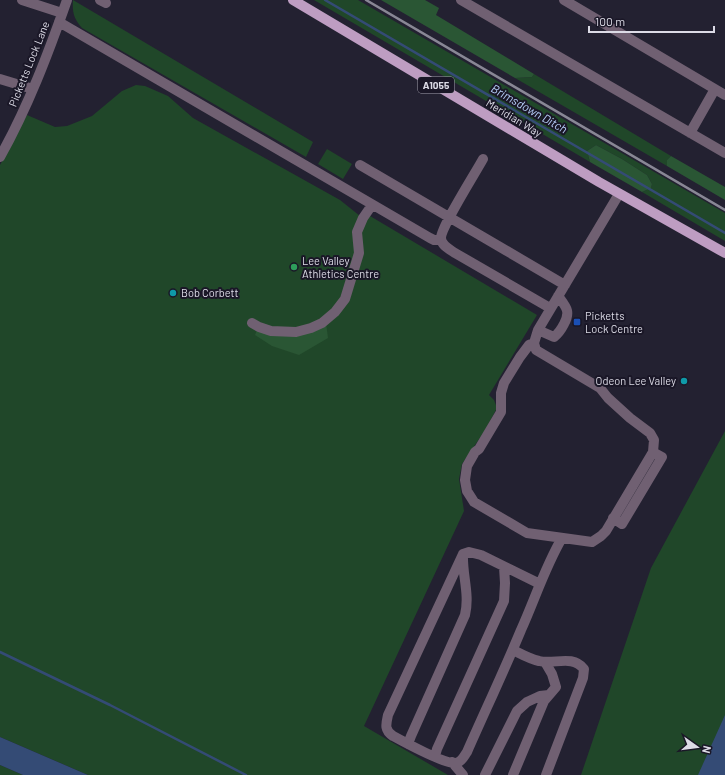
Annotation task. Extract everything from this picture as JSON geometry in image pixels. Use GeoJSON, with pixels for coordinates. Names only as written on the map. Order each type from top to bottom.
{"type":"FeatureCollection","features":[{"type":"Feature","properties":{"kind":"main road","name":"Meridian Way"},"geometry":{"type":"LineString","coordinates":[[293,0],[619,194],[725,253]]}},
{"type":"Feature","properties":{"kind":"street"},"geometry":{"type":"LineString","coordinates":[[22,0],[61,17],[372,205],[434,240],[441,239]]}},
{"type":"Feature","properties":{"kind":"street","name":"Picketts Lock Lane"},"geometry":{"type":"LineString","coordinates":[[0,157],[14,131],[46,59],[67,0]]}},
{"type":"Feature","properties":{"kind":"street"},"geometry":{"type":"LineString","coordinates":[[461,0],[725,153]]}},
{"type":"Feature","properties":{"kind":"street"},"geometry":{"type":"LineString","coordinates":[[564,0],[725,95]]}},
{"type":"Feature","properties":{"kind":"street"},"geometry":{"type":"LineString","coordinates":[[0,80],[33,89]]}},
{"type":"Feature","properties":{"kind":"street"},"geometry":{"type":"LineString","coordinates":[[690,133],[715,89]]}},
{"type":"Feature","properties":{"kind":"street"},"geometry":{"type":"LineString","coordinates":[[483,159],[449,218],[442,233],[441,239],[443,244],[455,253],[550,308]]}},
{"type":"Feature","properties":{"kind":"street"},"geometry":{"type":"LineString","coordinates":[[360,166],[565,285]]}},
{"type":"Feature","properties":{"kind":"street"},"geometry":{"type":"LineString","coordinates":[[534,344],[529,346],[520,357],[504,383],[500,393],[501,412],[467,466],[465,480],[467,491],[474,502],[484,509],[527,533],[592,542],[601,536],[613,518],[653,452],[654,440],[650,433],[630,418],[608,398],[600,388],[536,350],[534,344],[538,330],[550,308],[619,194]]}},
{"type":"Feature","properties":{"kind":"street"},"geometry":{"type":"LineString","coordinates":[[252,323],[271,331],[296,332],[322,323],[335,312],[345,299],[359,253],[357,232],[363,218],[372,205]]}},
{"type":"Feature","properties":{"kind":"street"},"geometry":{"type":"LineString","coordinates":[[538,330],[554,336],[558,334],[567,318],[568,312],[566,306],[558,296]]}},
{"type":"Feature","properties":{"kind":"street"},"geometry":{"type":"LineString","coordinates":[[540,584],[481,554],[469,552],[463,554],[388,714],[386,728],[388,733],[434,756],[457,763],[462,760],[513,650],[550,560],[562,538]]}},
{"type":"Feature","properties":{"kind":"street"},"geometry":{"type":"LineString","coordinates":[[408,744],[410,736],[465,615],[468,599],[463,554]]}},
{"type":"Feature","properties":{"kind":"street"},"geometry":{"type":"LineString","coordinates":[[434,756],[504,600],[504,567]]}},
{"type":"Feature","properties":{"kind":"street"},"geometry":{"type":"LineString","coordinates":[[513,650],[538,661],[570,661],[584,669],[584,673],[546,775]]}},
{"type":"Feature","properties":{"kind":"street"},"geometry":{"type":"LineString","coordinates":[[513,775],[544,701],[556,687],[552,674],[545,662]]}},
{"type":"Feature","properties":{"kind":"street"},"geometry":{"type":"LineString","coordinates":[[485,775],[517,711],[526,702],[540,696],[548,695]]}},
{"type":"Feature","properties":{"kind":"street"},"geometry":{"type":"LineString","coordinates":[[452,762],[463,775]]}},
{"type":"Feature","properties":{"kind":"green space"},"geometry":{"type":"Polygon","coordinates":[[[73,0],[313,142],[306,157],[82,28],[74,15],[73,0]]]}},
{"type":"Feature","properties":{"kind":"green space"},"geometry":{"type":"Polygon","coordinates":[[[314,0],[358,0],[725,213],[725,241],[642,192],[651,188],[652,184],[647,175],[622,159],[596,145],[587,151],[590,162],[314,0]]]}},
{"type":"Feature","properties":{"kind":"green space"},"geometry":{"type":"Polygon","coordinates":[[[381,0],[425,0],[439,8],[436,15],[534,74],[532,77],[515,78],[381,0]]]}},
{"type":"Feature","properties":{"kind":"green space"},"geometry":{"type":"Polygon","coordinates":[[[534,74],[671,156],[667,160],[667,166],[515,78],[532,77],[534,74]]]}},
{"type":"Feature","properties":{"kind":"green space"},"geometry":{"type":"Polygon","coordinates":[[[136,85],[145,86],[168,96],[193,118],[340,200],[360,216],[370,216],[537,315],[489,395],[494,400],[497,408],[484,432],[462,464],[459,479],[464,511],[364,726],[448,775],[88,775],[0,737],[0,165],[27,115],[55,127],[67,126],[92,116],[122,91],[136,85]]]}},
{"type":"Feature","properties":{"kind":"green space"},"geometry":{"type":"Polygon","coordinates":[[[596,145],[647,175],[652,184],[651,188],[642,192],[590,162],[587,151],[596,145]]]}},
{"type":"Feature","properties":{"kind":"green space"},"geometry":{"type":"Polygon","coordinates":[[[327,149],[352,164],[343,179],[318,164],[327,149]]]}},
{"type":"Feature","properties":{"kind":"green space"},"geometry":{"type":"Polygon","coordinates":[[[671,156],[725,187],[725,200],[667,166],[667,160],[671,156]]]}},
{"type":"Feature","properties":{"kind":"green space"},"geometry":{"type":"Polygon","coordinates":[[[326,323],[328,338],[299,355],[272,346],[255,335],[257,330],[270,333],[326,323]]]}},
{"type":"Feature","properties":{"kind":"green space"},"geometry":{"type":"Polygon","coordinates":[[[725,431],[725,775],[581,775],[651,568],[725,431]]]}},
{"type":"Feature","properties":{"kind":"green space"},"geometry":{"type":"Polygon","coordinates":[[[0,765],[23,775],[0,775],[0,765]]]}},
{"type":"Feature","properties":{"kind":"water"},"geometry":{"type":"Polygon","coordinates":[[[725,715],[725,775],[698,775],[725,715]]]}},
{"type":"Feature","properties":{"kind":"water"},"geometry":{"type":"Polygon","coordinates":[[[0,737],[88,775],[23,775],[0,765],[0,737]]]}},
{"type":"Feature","properties":{"kind":"waterway","name":"Brimsdown Ditch"},"geometry":{"type":"LineString","coordinates":[[325,0],[725,233]]}},
{"type":"Feature","properties":{"kind":"waterway"},"geometry":{"type":"LineString","coordinates":[[0,652],[110,705],[246,775]]}},
{"type":"Feature","properties":{"kind":"railway"},"geometry":{"type":"LineString","coordinates":[[366,0],[725,210]]}},
{"type":"Feature","properties":{"kind":"place","name":"Lee Valley Athletics Centre"},"geometry":{"type":"Point","coordinates":[294,267]}},
{"type":"Feature","properties":{"kind":"place","name":"Bob Corbett"},"geometry":{"type":"Point","coordinates":[173,293]}},
{"type":"Feature","properties":{"kind":"place","name":"Picketts Lock Centre"},"geometry":{"type":"Point","coordinates":[577,322]}},
{"type":"Feature","properties":{"kind":"place","name":"Odeon Lee Valley"},"geometry":{"type":"Point","coordinates":[684,381]}}]}
